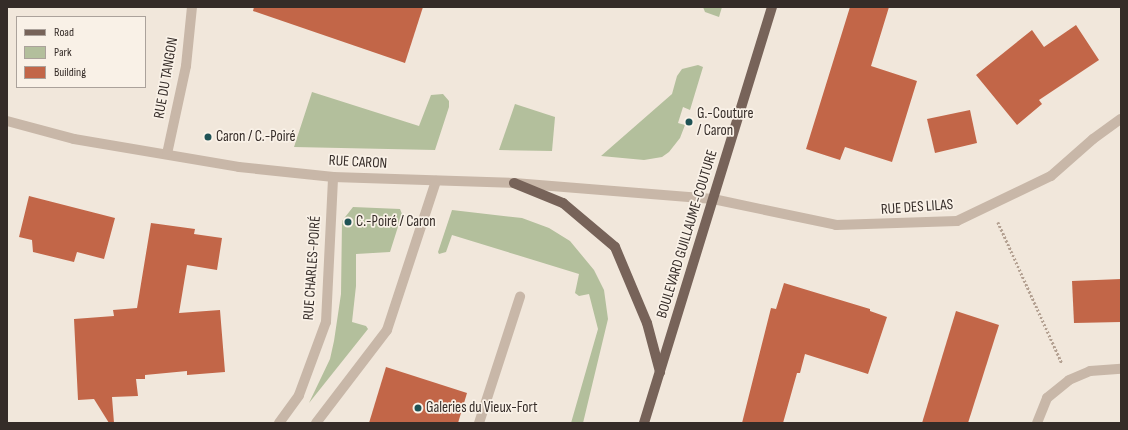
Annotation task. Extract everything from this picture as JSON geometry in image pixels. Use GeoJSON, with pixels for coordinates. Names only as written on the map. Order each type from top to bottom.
{"type":"FeatureCollection","features":[{"type":"Feature","properties":{"kind":"main road","name":"BOULEVARD GUILLAUME-COUTURE"},"geometry":{"type":"LineString","coordinates":[[644,423],[772,7]]}},
{"type":"Feature","properties":{"kind":"main road"},"geometry":{"type":"LineString","coordinates":[[514,183],[562,203],[615,247],[647,322],[660,372]]}},
{"type":"Feature","properties":{"kind":"street","name":"RUE DU TANGON"},"geometry":{"type":"LineString","coordinates":[[167,154],[186,66],[192,7]]}},
{"type":"Feature","properties":{"kind":"street","name":"RUE DES LILAS"},"geometry":{"type":"LineString","coordinates":[[712,199],[836,225],[956,221],[1051,176],[1093,139],[1121,119]]}},
{"type":"Feature","properties":{"kind":"street","name":"RUE CARON"},"geometry":{"type":"LineString","coordinates":[[7,121],[74,138],[239,167],[333,177],[514,183],[712,199]]}},
{"type":"Feature","properties":{"kind":"street","name":"RUE CHARLES-POIRÉ"},"geometry":{"type":"LineString","coordinates":[[279,423],[299,395],[326,322],[333,177]]}},
{"type":"Feature","properties":{"kind":"street"},"geometry":{"type":"LineString","coordinates":[[316,423],[387,330],[436,181]]}},
{"type":"Feature","properties":{"kind":"street"},"geometry":{"type":"LineString","coordinates":[[479,423],[520,298]]}},
{"type":"Feature","properties":{"kind":"street"},"geometry":{"type":"LineString","coordinates":[[1037,423],[1047,398],[1070,380],[1090,371],[1121,369]]}},
{"type":"Feature","properties":{"kind":"path"},"geometry":{"type":"LineString","coordinates":[[1002,232],[1070,380]]}},
{"type":"Feature","properties":{"kind":"green space"},"geometry":{"type":"Polygon","coordinates":[[[703,7],[722,7],[719,17],[705,12],[703,7]]]}},
{"type":"Feature","properties":{"kind":"green space"},"geometry":{"type":"Polygon","coordinates":[[[698,65],[703,67],[690,110],[683,107],[678,123],[685,125],[680,138],[669,152],[662,157],[644,160],[601,156],[672,94],[677,76],[682,69],[698,65]]]}},
{"type":"Feature","properties":{"kind":"green space"},"geometry":{"type":"Polygon","coordinates":[[[312,92],[419,126],[431,95],[443,94],[449,101],[449,107],[435,150],[294,147],[312,92]]]}},
{"type":"Feature","properties":{"kind":"green space"},"geometry":{"type":"Polygon","coordinates":[[[515,104],[555,117],[552,151],[499,150],[515,104]]]}},
{"type":"Feature","properties":{"kind":"green space"},"geometry":{"type":"Polygon","coordinates":[[[353,207],[400,209],[402,214],[390,252],[356,254],[356,286],[352,322],[366,326],[368,329],[309,403],[330,359],[341,294],[342,221],[353,207]]]}},
{"type":"Feature","properties":{"kind":"green space"},"geometry":{"type":"Polygon","coordinates":[[[452,210],[522,218],[549,228],[570,241],[594,270],[604,290],[608,319],[583,423],[571,423],[598,329],[589,294],[579,296],[575,293],[579,274],[452,235],[446,252],[439,254],[438,252],[452,210]]]}},
{"type":"Feature","properties":{"kind":"building"},"geometry":{"type":"Polygon","coordinates":[[[254,7],[423,7],[405,63],[253,11],[254,7]]]}},
{"type":"Feature","properties":{"kind":"building"},"geometry":{"type":"Polygon","coordinates":[[[850,7],[889,7],[871,66],[917,81],[892,162],[845,147],[840,160],[806,149],[850,7]]]}},
{"type":"Feature","properties":{"kind":"building"},"geometry":{"type":"Polygon","coordinates":[[[1076,25],[1099,60],[1039,100],[1042,104],[1017,125],[976,75],[1032,30],[1044,47],[1076,25]]]}},
{"type":"Feature","properties":{"kind":"building"},"geometry":{"type":"Polygon","coordinates":[[[970,110],[977,143],[935,153],[927,119],[970,110]]]}},
{"type":"Feature","properties":{"kind":"building"},"geometry":{"type":"Polygon","coordinates":[[[29,196],[115,218],[104,259],[77,252],[74,262],[33,252],[32,240],[19,237],[29,196]]]}},
{"type":"Feature","properties":{"kind":"building"},"geometry":{"type":"Polygon","coordinates":[[[151,223],[195,229],[194,234],[222,238],[217,270],[187,265],[179,313],[220,310],[225,372],[187,375],[187,371],[145,375],[145,379],[136,379],[138,396],[112,397],[114,423],[109,423],[94,399],[78,400],[74,319],[114,316],[113,310],[137,308],[151,223]]]}},
{"type":"Feature","properties":{"kind":"building"},"geometry":{"type":"Polygon","coordinates":[[[1121,279],[1121,322],[1074,323],[1072,281],[1121,279]]]}},
{"type":"Feature","properties":{"kind":"building"},"geometry":{"type":"Polygon","coordinates":[[[784,283],[870,309],[870,311],[887,317],[868,374],[805,354],[800,373],[797,373],[783,423],[742,423],[771,308],[776,309],[784,283]]]}},
{"type":"Feature","properties":{"kind":"building"},"geometry":{"type":"Polygon","coordinates":[[[956,311],[999,325],[968,423],[922,423],[956,311]]]}},
{"type":"Feature","properties":{"kind":"building","name":"Galeries du Vieux-Fort"},"geometry":{"type":"Polygon","coordinates":[[[386,367],[467,393],[458,423],[369,423],[386,367]]]}},
{"type":"Feature","properties":{"kind":"place","name":"G.-Couture / Caron"},"geometry":{"type":"Point","coordinates":[689,122]}},
{"type":"Feature","properties":{"kind":"place","name":"Caron / C.-Poiré"},"geometry":{"type":"Point","coordinates":[208,137]}},
{"type":"Feature","properties":{"kind":"place","name":"C.-Poiré / Caron"},"geometry":{"type":"Point","coordinates":[348,222]}},
{"type":"Feature","properties":{"kind":"place","name":"Galeries du Vieux-Fort"},"geometry":{"type":"Point","coordinates":[418,408]}}]}
